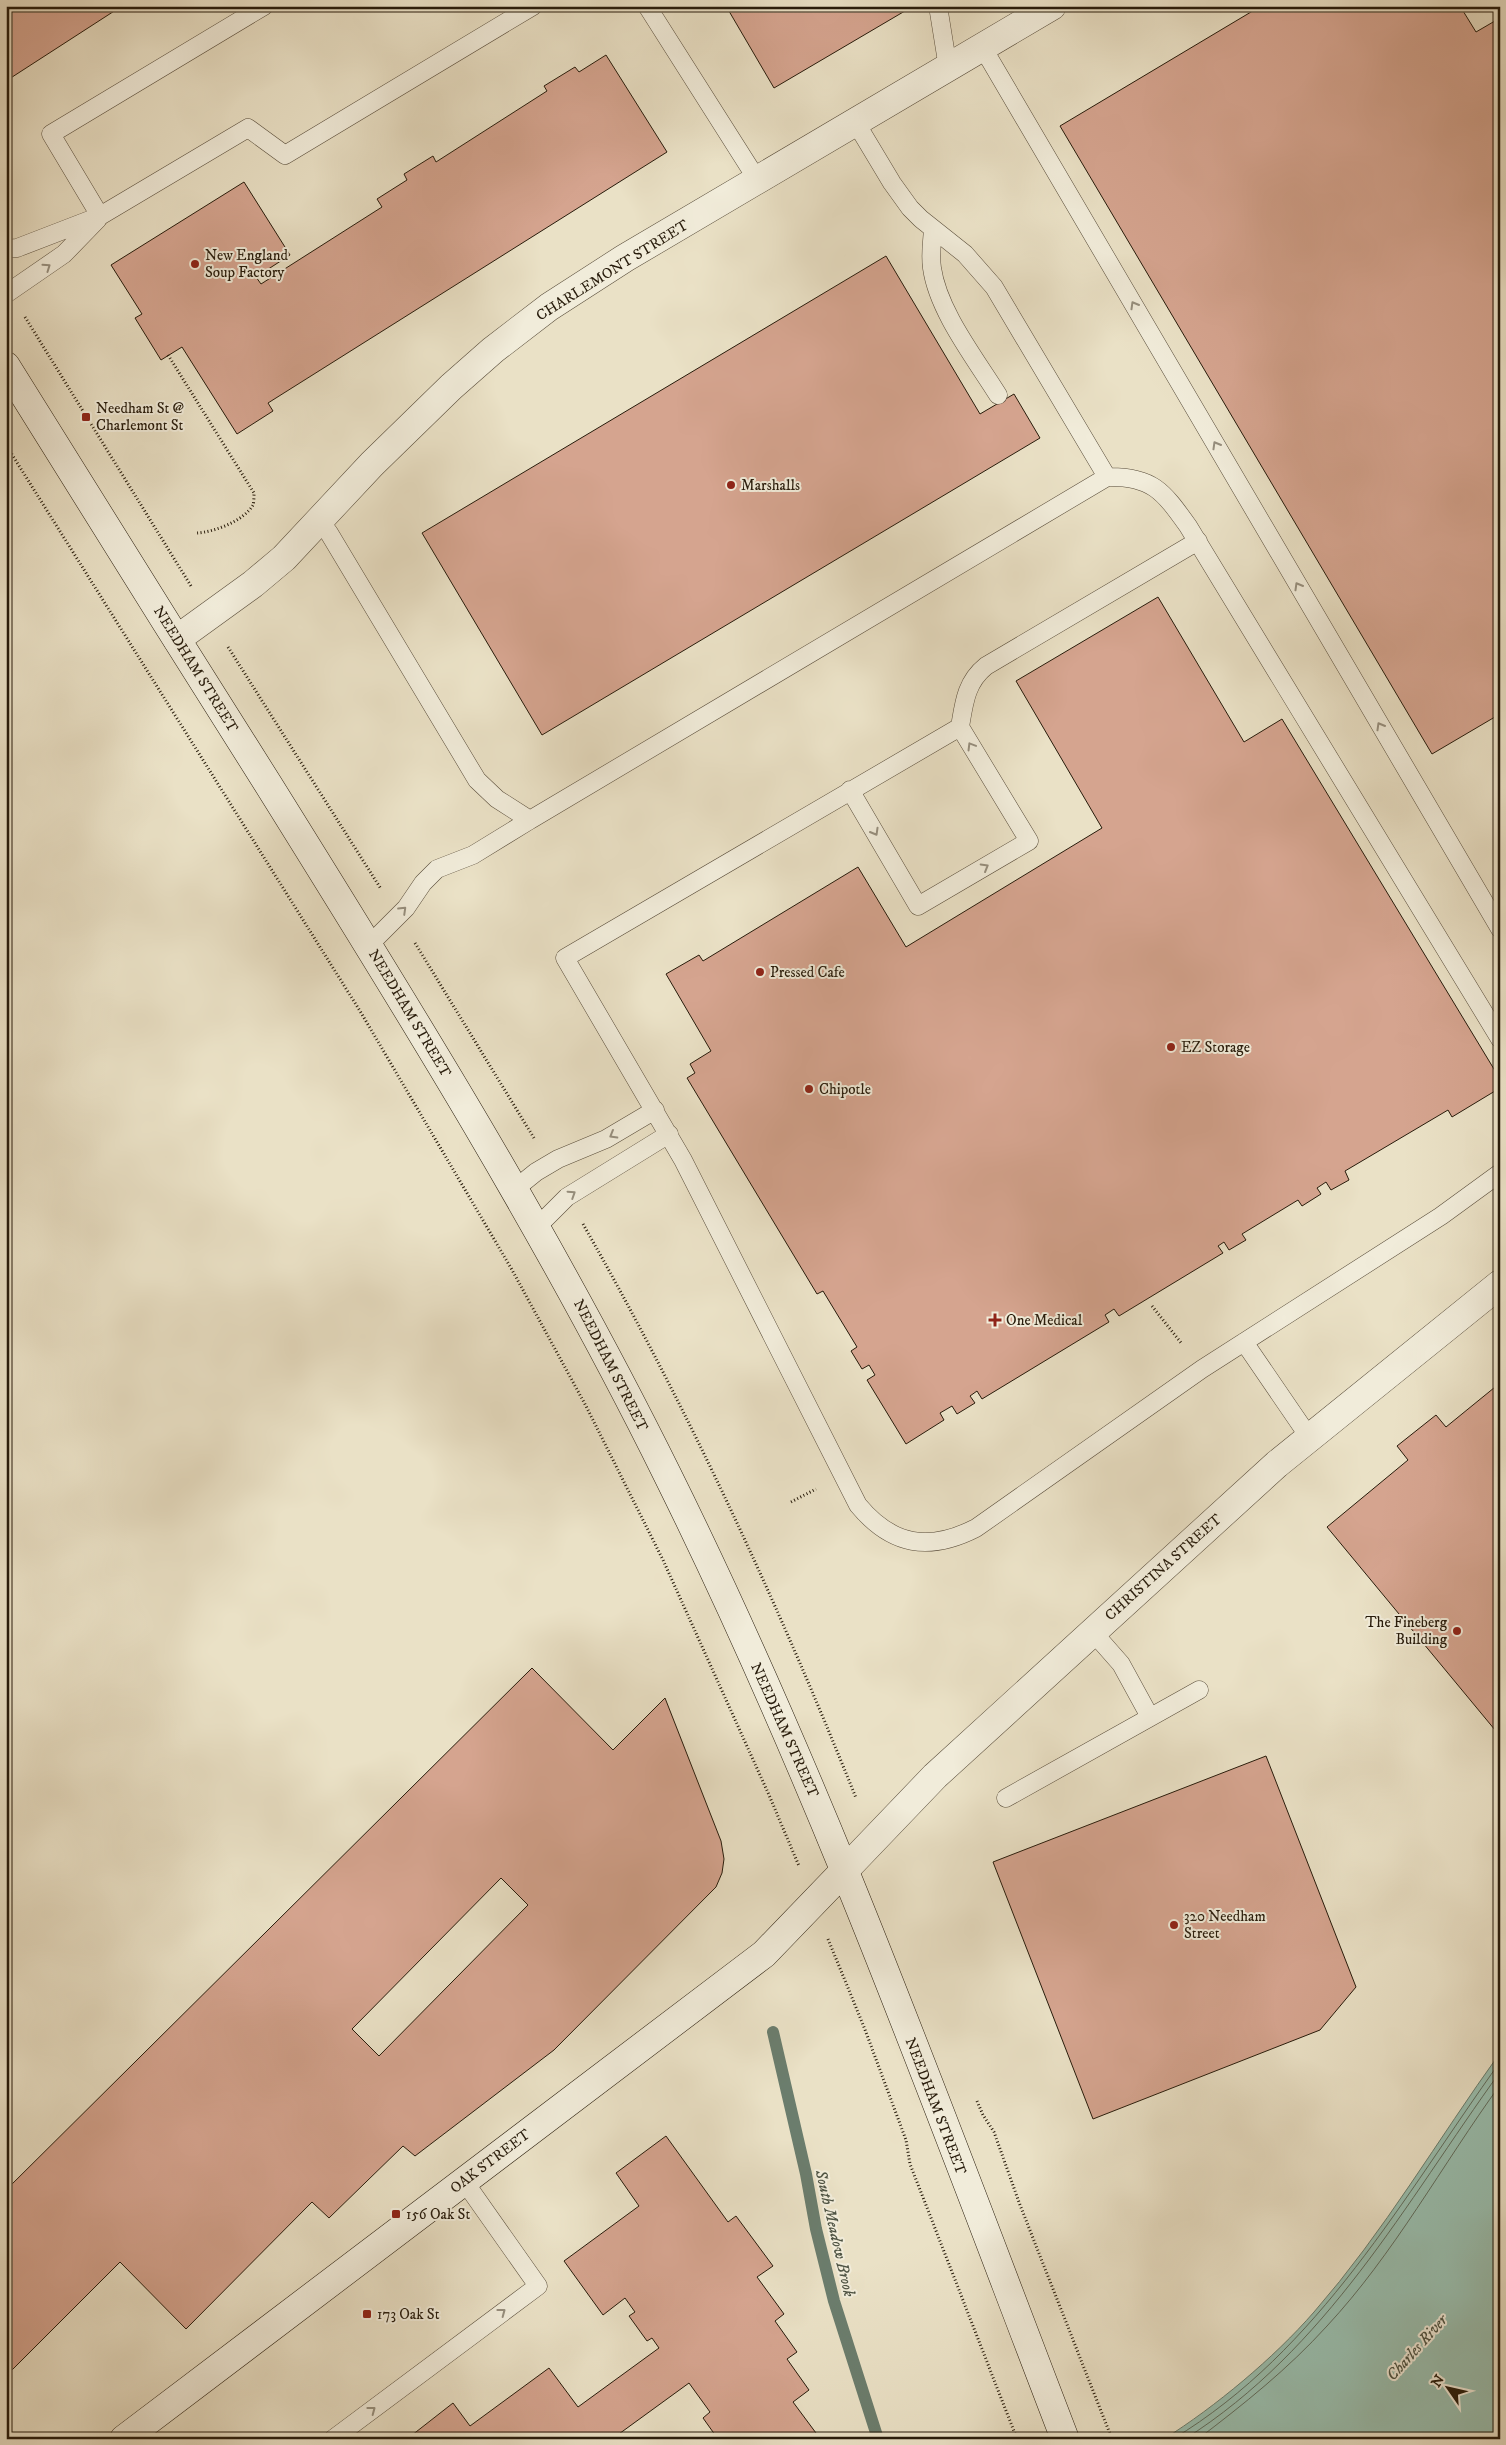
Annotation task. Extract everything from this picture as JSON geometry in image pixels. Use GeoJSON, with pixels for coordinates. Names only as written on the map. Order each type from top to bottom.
{"type":"FeatureCollection","features":[{"type":"Feature","properties":{"kind":"street","name":"CHARLEMONT STREET"},"geometry":{"type":"LineString","coordinates":[[177,639],[264,574],[293,549],[387,449],[469,370],[518,330],[583,284],[1052,6]]}},
{"type":"Feature","properties":{"kind":"street","name":"NEEDHAM STREET"},"geometry":{"type":"LineString","coordinates":[[6,366],[369,946],[537,1227],[619,1380],[717,1576],[802,1765],[1061,2427]]}},
{"type":"Feature","properties":{"kind":"street","name":"CHRISTINA STREET"},"geometry":{"type":"LineString","coordinates":[[844,1871],[935,1776],[1092,1631],[1309,1437],[1500,1284]]}},
{"type":"Feature","properties":{"kind":"street","name":"OAK STREET"},"geometry":{"type":"LineString","coordinates":[[124,2439],[764,1954],[844,1871]]}},
{"type":"Feature","properties":{"kind":"lane"},"geometry":{"type":"LineString","coordinates":[[100,216],[51,134],[264,6]]}},
{"type":"Feature","properties":{"kind":"lane"},"geometry":{"type":"LineString","coordinates":[[647,6],[758,181]]}},
{"type":"Feature","properties":{"kind":"lane"},"geometry":{"type":"LineString","coordinates":[[938,6],[948,68]]}},
{"type":"Feature","properties":{"kind":"lane"},"geometry":{"type":"LineString","coordinates":[[6,249],[17,248],[100,216],[248,128],[286,155],[526,8]]}},
{"type":"Feature","properties":{"kind":"lane"},"geometry":{"type":"LineString","coordinates":[[983,48],[1404,768],[1498,924]]}},
{"type":"Feature","properties":{"kind":"lane"},"geometry":{"type":"LineString","coordinates":[[856,123],[900,196],[933,230],[965,254],[994,288],[1107,477]]}},
{"type":"Feature","properties":{"kind":"lane"},"geometry":{"type":"LineString","coordinates":[[8,293],[64,254],[100,216]]}},
{"type":"Feature","properties":{"kind":"lane"},"geometry":{"type":"LineString","coordinates":[[933,230],[931,250],[936,286],[951,318],[998,395]]}},
{"type":"Feature","properties":{"kind":"lane"},"geometry":{"type":"LineString","coordinates":[[369,946],[406,908],[423,883],[437,869],[473,855],[1107,477],[1137,478],[1156,488],[1177,510],[1198,541],[1500,1040]]}},
{"type":"Feature","properties":{"kind":"lane"},"geometry":{"type":"LineString","coordinates":[[320,521],[477,780],[497,800],[530,820]]}},
{"type":"Feature","properties":{"kind":"lane"},"geometry":{"type":"LineString","coordinates":[[850,790],[918,906],[1029,840],[960,727],[968,686],[977,673],[986,666],[1198,541]]}},
{"type":"Feature","properties":{"kind":"lane"},"geometry":{"type":"LineString","coordinates":[[960,727],[565,958],[669,1134],[858,1505],[878,1524],[900,1538],[924,1543],[951,1539],[976,1528],[1163,1396],[1441,1216],[1500,1173]]}},
{"type":"Feature","properties":{"kind":"lane"},"geometry":{"type":"LineString","coordinates":[[515,1189],[536,1172],[553,1162],[606,1139],[655,1110]]}},
{"type":"Feature","properties":{"kind":"lane"},"geometry":{"type":"LineString","coordinates":[[537,1227],[567,1197],[669,1134]]}},
{"type":"Feature","properties":{"kind":"lane"},"geometry":{"type":"LineString","coordinates":[[1244,1342],[1309,1437]]}},
{"type":"Feature","properties":{"kind":"lane"},"geometry":{"type":"LineString","coordinates":[[1092,1631],[1121,1664],[1150,1718]]}},
{"type":"Feature","properties":{"kind":"lane"},"geometry":{"type":"LineString","coordinates":[[1006,1798],[1200,1690]]}},
{"type":"Feature","properties":{"kind":"lane"},"geometry":{"type":"LineString","coordinates":[[334,2439],[538,2286],[464,2181]]}},
{"type":"Feature","properties":{"kind":"path"},"geometry":{"type":"LineString","coordinates":[[8,293],[136,496]]}},
{"type":"Feature","properties":{"kind":"path"},"geometry":{"type":"LineString","coordinates":[[168,356],[254,493],[253,505],[243,514],[221,529],[197,533]]}},
{"type":"Feature","properties":{"kind":"path"},"geometry":{"type":"LineString","coordinates":[[6,446],[360,1011],[512,1268],[586,1406],[663,1560],[749,1750]]}},
{"type":"Feature","properties":{"kind":"path"},"geometry":{"type":"LineString","coordinates":[[1152,1306],[1187,1351]]}},
{"type":"Feature","properties":{"kind":"path"},"geometry":{"type":"LineString","coordinates":[[896,2115],[906,2140],[910,2164],[1017,2439]]}},
{"type":"Feature","properties":{"kind":"path"},"geometry":{"type":"LineString","coordinates":[[994,2132],[1020,2205],[1112,2439]]}},
{"type":"Feature","properties":{"kind":"water","name":"Charles River"},"geometry":{"type":"Polygon","coordinates":[[[1500,2053],[1500,2439],[1164,2439],[1243,2381],[1281,2347],[1314,2312],[1340,2281],[1387,2218],[1500,2053]]]}},
{"type":"Feature","properties":{"kind":"building"},"geometry":{"type":"Polygon","coordinates":[[[6,6],[122,6],[6,81],[6,6]]]}},
{"type":"Feature","properties":{"kind":"building"},"geometry":{"type":"Polygon","coordinates":[[[726,6],[909,6],[910,8],[774,88],[726,6]]]}},
{"type":"Feature","properties":{"kind":"building"},"geometry":{"type":"Polygon","coordinates":[[[1261,6],[1460,6],[1476,32],[1500,18],[1500,714],[1432,754],[1060,126],[1261,6]]]}},
{"type":"Feature","properties":{"kind":"building"},"geometry":{"type":"Polygon","coordinates":[[[606,55],[667,152],[268,403],[273,411],[237,434],[182,347],[161,360],[135,318],[142,314],[111,265],[244,182],[290,255],[256,277],[261,284],[382,207],[377,199],[407,180],[404,174],[433,156],[436,162],[547,91],[544,86],[575,67],[579,72],[606,55]]]}},
{"type":"Feature","properties":{"kind":"building","name":"Marshalls"},"geometry":{"type":"Polygon","coordinates":[[[886,256],[980,414],[1014,394],[1040,438],[542,735],[422,533],[886,256]]]}},
{"type":"Feature","properties":{"kind":"building"},"geometry":{"type":"Polygon","coordinates":[[[1158,597],[1244,742],[1282,719],[1500,1079],[1500,1088],[1452,1117],[1448,1110],[1345,1171],[1349,1180],[1331,1190],[1326,1182],[1317,1188],[1321,1194],[1302,1206],[1298,1200],[1242,1234],[1246,1240],[1229,1250],[1224,1242],[1218,1246],[1223,1253],[1119,1316],[1114,1309],[1105,1315],[1109,1322],[982,1399],[977,1391],[970,1396],[975,1403],[957,1414],[952,1406],[940,1413],[944,1420],[906,1444],[867,1380],[875,1375],[869,1365],[862,1369],[851,1351],[857,1347],[823,1291],[817,1294],[687,1078],[695,1073],[690,1064],[711,1051],[666,974],[699,955],[703,961],[858,867],[906,947],[1102,828],[1016,681],[1158,597]]]}},
{"type":"Feature","properties":{"kind":"building","name":"The Fineberg Building"},"geometry":{"type":"Polygon","coordinates":[[[1500,1383],[1500,1736],[1327,1527],[1408,1460],[1397,1446],[1436,1415],[1446,1427],[1500,1383]]]}},
{"type":"Feature","properties":{"kind":"building"},"geometry":{"type":"Polygon","coordinates":[[[532,1668],[613,1750],[665,1698],[721,1841],[724,1859],[722,1873],[716,1887],[554,2050],[415,2156],[403,2146],[329,2218],[312,2202],[186,2329],[120,2262],[6,2376],[6,2190],[532,1668]],[[501,1878],[352,2029],[379,2056],[528,1905],[501,1878]]]}},
{"type":"Feature","properties":{"kind":"building","name":"320 Needham Street"},"geometry":{"type":"Polygon","coordinates":[[[1266,1756],[1356,1987],[1320,2030],[1093,2119],[993,1862],[1266,1756]]]}},
{"type":"Feature","properties":{"kind":"building"},"geometry":{"type":"Polygon","coordinates":[[[666,2136],[728,2222],[736,2216],[773,2266],[757,2277],[784,2314],[775,2321],[797,2352],[787,2359],[809,2390],[793,2402],[816,2433],[808,2439],[718,2439],[703,2418],[710,2412],[689,2383],[612,2439],[407,2439],[453,2403],[470,2426],[549,2368],[578,2407],[659,2348],[652,2338],[647,2341],[629,2316],[635,2312],[625,2298],[603,2315],[564,2261],[639,2206],[616,2173],[666,2136]]]}},
{"type":"Feature","properties":{"kind":"waterway","name":"South Meadow Brook"},"geometry":{"type":"LineString","coordinates":[[773,2032],[806,2174],[816,2229],[834,2301],[878,2439]]}},
{"type":"Feature","properties":{"kind":"place","name":"New England Soup Factory"},"geometry":{"type":"Point","coordinates":[195,264]}},
{"type":"Feature","properties":{"kind":"place","name":"Needham St @ Charlemont St"},"geometry":{"type":"Point","coordinates":[86,417]}},
{"type":"Feature","properties":{"kind":"place","name":"Marshalls"},"geometry":{"type":"Point","coordinates":[731,485]}},
{"type":"Feature","properties":{"kind":"place","name":"Pressed Cafe"},"geometry":{"type":"Point","coordinates":[760,972]}},
{"type":"Feature","properties":{"kind":"place","name":"EZ Storage"},"geometry":{"type":"Point","coordinates":[1171,1047]}},
{"type":"Feature","properties":{"kind":"place","name":"Chipotle"},"geometry":{"type":"Point","coordinates":[809,1089]}},
{"type":"Feature","properties":{"kind":"place","name":"One Medical"},"geometry":{"type":"Point","coordinates":[995,1320]}},
{"type":"Feature","properties":{"kind":"place","name":"The Fineberg Building"},"geometry":{"type":"Point","coordinates":[1457,1631]}},
{"type":"Feature","properties":{"kind":"place","name":"320 Needham Street"},"geometry":{"type":"Point","coordinates":[1174,1925]}},
{"type":"Feature","properties":{"kind":"place","name":"156 Oak St"},"geometry":{"type":"Point","coordinates":[396,2214]}},
{"type":"Feature","properties":{"kind":"place","name":"173 Oak St"},"geometry":{"type":"Point","coordinates":[367,2314]}}]}
